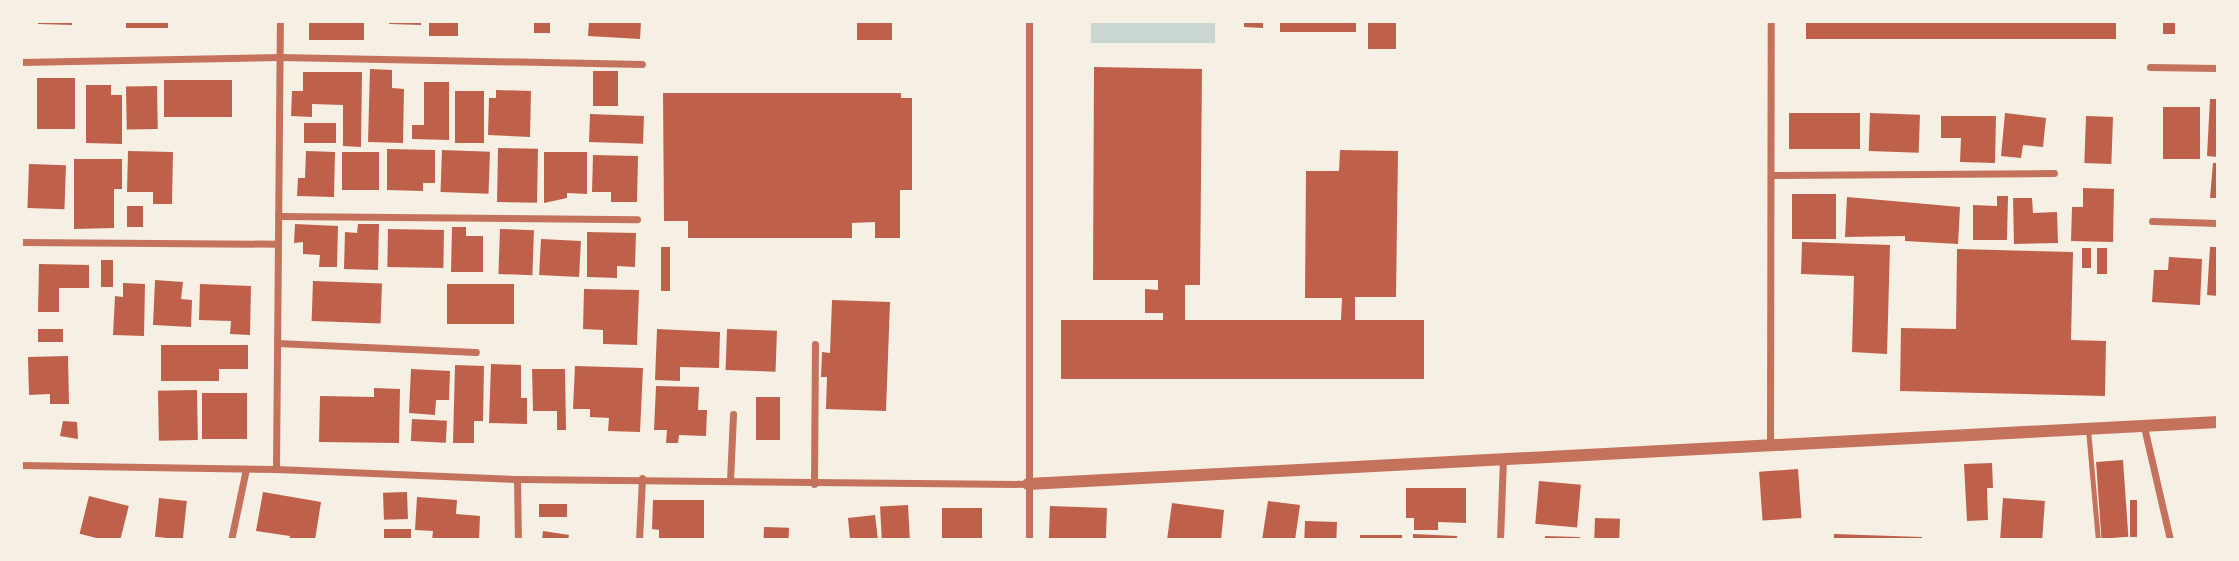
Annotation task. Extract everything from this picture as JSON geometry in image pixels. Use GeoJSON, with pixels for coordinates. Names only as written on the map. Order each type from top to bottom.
{"type":"FeatureCollection","features":[{"type":"Feature","properties":{"kind":"street"},"geometry":{"type":"LineString","coordinates":[[276,469],[280,21]]}},
{"type":"Feature","properties":{"kind":"street"},"geometry":{"type":"LineString","coordinates":[[1029,21],[1029,540]]}},
{"type":"Feature","properties":{"kind":"street"},"geometry":{"type":"LineString","coordinates":[[1770,443],[1771,21]]}},
{"type":"Feature","properties":{"kind":"street"},"geometry":{"type":"LineString","coordinates":[[21,62],[280,57],[642,64]]}},
{"type":"Feature","properties":{"kind":"street"},"geometry":{"type":"LineString","coordinates":[[2150,67],[2218,68]]}},
{"type":"Feature","properties":{"kind":"street"},"geometry":{"type":"LineString","coordinates":[[1772,175],[2054,173]]}},
{"type":"Feature","properties":{"kind":"street"},"geometry":{"type":"LineString","coordinates":[[278,216],[637,219]]}},
{"type":"Feature","properties":{"kind":"street"},"geometry":{"type":"LineString","coordinates":[[2152,221],[2218,223]]}},
{"type":"Feature","properties":{"kind":"street"},"geometry":{"type":"LineString","coordinates":[[21,242],[278,244]]}},
{"type":"Feature","properties":{"kind":"street"},"geometry":{"type":"LineString","coordinates":[[277,343],[476,352]]}},
{"type":"Feature","properties":{"kind":"street"},"geometry":{"type":"LineString","coordinates":[[814,484],[815,344]]}},
{"type":"Feature","properties":{"kind":"street"},"geometry":{"type":"LineString","coordinates":[[730,481],[733,414]]}},
{"type":"Feature","properties":{"kind":"street"},"geometry":{"type":"LineString","coordinates":[[21,465],[276,469],[517,479],[642,478],[814,484],[1028,484],[1770,443],[2218,422]]}},
{"type":"Feature","properties":{"kind":"street"},"geometry":{"type":"LineString","coordinates":[[2144,426],[2170,540]]}},
{"type":"Feature","properties":{"kind":"street"},"geometry":{"type":"LineString","coordinates":[[1500,540],[1503,459]]}},
{"type":"Feature","properties":{"kind":"street"},"geometry":{"type":"LineString","coordinates":[[231,540],[246,469]]}},
{"type":"Feature","properties":{"kind":"street"},"geometry":{"type":"LineString","coordinates":[[639,540],[642,478]]}},
{"type":"Feature","properties":{"kind":"street"},"geometry":{"type":"LineString","coordinates":[[517,479],[518,540]]}},
{"type":"Feature","properties":{"kind":"lane"},"geometry":{"type":"LineString","coordinates":[[2088,429],[2098,540]]}},
{"type":"Feature","properties":{"kind":"shaded area"},"geometry":{"type":"Polygon","coordinates":[[[1091,21],[1215,21],[1215,43],[1091,43],[1091,21]]]}},
{"type":"Feature","properties":{"kind":"building"},"geometry":{"type":"Polygon","coordinates":[[[38,21],[72,21],[72,25],[38,24],[38,21]]]}},
{"type":"Feature","properties":{"kind":"building"},"geometry":{"type":"Polygon","coordinates":[[[126,21],[168,21],[168,28],[126,28],[126,21]]]}},
{"type":"Feature","properties":{"kind":"building"},"geometry":{"type":"Polygon","coordinates":[[[309,21],[364,21],[364,40],[309,40],[309,21]]]}},
{"type":"Feature","properties":{"kind":"building"},"geometry":{"type":"Polygon","coordinates":[[[389,21],[421,21],[421,25],[389,24],[389,21]]]}},
{"type":"Feature","properties":{"kind":"building"},"geometry":{"type":"Polygon","coordinates":[[[429,21],[458,21],[458,36],[429,36],[429,21]]]}},
{"type":"Feature","properties":{"kind":"building"},"geometry":{"type":"Polygon","coordinates":[[[534,21],[550,21],[550,33],[534,33],[534,21]]]}},
{"type":"Feature","properties":{"kind":"building"},"geometry":{"type":"Polygon","coordinates":[[[589,21],[641,21],[640,39],[588,36],[589,21]]]}},
{"type":"Feature","properties":{"kind":"building"},"geometry":{"type":"Polygon","coordinates":[[[857,21],[892,21],[892,40],[857,40],[857,21]]]}},
{"type":"Feature","properties":{"kind":"building"},"geometry":{"type":"Polygon","coordinates":[[[1244,21],[1263,21],[1263,28],[1244,27],[1244,21]]]}},
{"type":"Feature","properties":{"kind":"building"},"geometry":{"type":"Polygon","coordinates":[[[1280,21],[1356,21],[1356,32],[1280,32],[1280,21]]]}},
{"type":"Feature","properties":{"kind":"building"},"geometry":{"type":"Polygon","coordinates":[[[1368,21],[1396,21],[1396,49],[1368,49],[1368,21]]]}},
{"type":"Feature","properties":{"kind":"building"},"geometry":{"type":"Polygon","coordinates":[[[1806,21],[2116,21],[2116,39],[1806,39],[1806,21]]]}},
{"type":"Feature","properties":{"kind":"building"},"geometry":{"type":"Polygon","coordinates":[[[2163,21],[2175,21],[2175,34],[2163,34],[2163,21]]]}},
{"type":"Feature","properties":{"kind":"building"},"geometry":{"type":"Polygon","coordinates":[[[1094,67],[1202,69],[1200,285],[1185,285],[1185,320],[1341,320],[1342,298],[1305,298],[1306,171],[1339,171],[1340,150],[1398,151],[1396,297],[1355,297],[1355,320],[1424,320],[1424,379],[1061,379],[1061,320],[1163,320],[1163,313],[1145,313],[1145,289],[1158,290],[1158,280],[1093,280],[1094,67]]]}},
{"type":"Feature","properties":{"kind":"building"},"geometry":{"type":"Polygon","coordinates":[[[370,69],[392,70],[392,88],[404,89],[403,143],[368,142],[370,69]]]}},
{"type":"Feature","properties":{"kind":"building"},"geometry":{"type":"Polygon","coordinates":[[[593,71],[618,71],[618,106],[593,106],[593,71]]]}},
{"type":"Feature","properties":{"kind":"building"},"geometry":{"type":"Polygon","coordinates":[[[303,72],[362,72],[361,147],[343,146],[343,105],[312,104],[312,117],[291,116],[292,91],[303,91],[303,72]]]}},
{"type":"Feature","properties":{"kind":"building"},"geometry":{"type":"Polygon","coordinates":[[[37,78],[75,78],[75,129],[37,129],[37,78]]]}},
{"type":"Feature","properties":{"kind":"building"},"geometry":{"type":"Polygon","coordinates":[[[164,80],[232,80],[232,117],[164,117],[164,80]]]}},
{"type":"Feature","properties":{"kind":"building"},"geometry":{"type":"Polygon","coordinates":[[[424,82],[449,82],[449,140],[412,139],[412,125],[424,125],[424,82]]]}},
{"type":"Feature","properties":{"kind":"building"},"geometry":{"type":"Polygon","coordinates":[[[86,85],[111,85],[111,95],[122,95],[122,144],[86,143],[86,85]]]}},
{"type":"Feature","properties":{"kind":"building"},"geometry":{"type":"Polygon","coordinates":[[[157,86],[158,129],[127,130],[126,87],[157,86]]]}},
{"type":"Feature","properties":{"kind":"building"},"geometry":{"type":"Polygon","coordinates":[[[496,90],[531,91],[530,137],[488,135],[489,98],[496,98],[496,90]]]}},
{"type":"Feature","properties":{"kind":"building"},"geometry":{"type":"Polygon","coordinates":[[[455,91],[484,91],[484,143],[455,143],[455,91]]]}},
{"type":"Feature","properties":{"kind":"building"},"geometry":{"type":"Polygon","coordinates":[[[663,93],[901,93],[901,98],[912,98],[912,190],[900,190],[900,238],[875,238],[875,222],[852,223],[852,238],[688,238],[688,221],[664,221],[663,93]]]}},
{"type":"Feature","properties":{"kind":"building"},"geometry":{"type":"Polygon","coordinates":[[[2210,99],[2218,99],[2218,157],[2207,156],[2210,99]]]}},
{"type":"Feature","properties":{"kind":"building"},"geometry":{"type":"Polygon","coordinates":[[[2163,107],[2200,107],[2200,159],[2163,159],[2163,107]]]}},
{"type":"Feature","properties":{"kind":"building"},"geometry":{"type":"Polygon","coordinates":[[[1789,113],[1860,113],[1860,149],[1789,149],[1789,113]]]}},
{"type":"Feature","properties":{"kind":"building"},"geometry":{"type":"Polygon","coordinates":[[[1870,113],[1920,115],[1919,153],[1869,151],[1870,113]]]}},
{"type":"Feature","properties":{"kind":"building"},"geometry":{"type":"Polygon","coordinates":[[[2005,113],[2046,118],[2043,147],[2023,145],[2021,158],[2001,156],[2005,113]]]}},
{"type":"Feature","properties":{"kind":"building"},"geometry":{"type":"Polygon","coordinates":[[[590,114],[644,116],[643,144],[589,142],[590,114]]]}},
{"type":"Feature","properties":{"kind":"building"},"geometry":{"type":"Polygon","coordinates":[[[1941,116],[1996,116],[1995,163],[1960,162],[1961,138],[1941,138],[1941,116]]]}},
{"type":"Feature","properties":{"kind":"building"},"geometry":{"type":"Polygon","coordinates":[[[2086,116],[2113,117],[2111,164],[2084,163],[2086,116]]]}},
{"type":"Feature","properties":{"kind":"building"},"geometry":{"type":"Polygon","coordinates":[[[304,123],[336,123],[336,143],[304,143],[304,123]]]}},
{"type":"Feature","properties":{"kind":"building"},"geometry":{"type":"Polygon","coordinates":[[[498,148],[538,149],[537,203],[497,202],[498,148]]]}},
{"type":"Feature","properties":{"kind":"building"},"geometry":{"type":"Polygon","coordinates":[[[387,149],[435,150],[435,183],[423,183],[423,191],[387,190],[387,149]]]}},
{"type":"Feature","properties":{"kind":"building"},"geometry":{"type":"Polygon","coordinates":[[[442,150],[490,152],[489,194],[441,192],[442,150]]]}},
{"type":"Feature","properties":{"kind":"building"},"geometry":{"type":"Polygon","coordinates":[[[128,151],[173,152],[172,204],[153,204],[153,192],[127,192],[128,151]]]}},
{"type":"Feature","properties":{"kind":"building"},"geometry":{"type":"Polygon","coordinates":[[[306,151],[335,152],[334,197],[297,196],[298,178],[305,178],[306,151]]]}},
{"type":"Feature","properties":{"kind":"building"},"geometry":{"type":"Polygon","coordinates":[[[342,152],[379,152],[379,190],[342,190],[342,152]]]}},
{"type":"Feature","properties":{"kind":"building"},"geometry":{"type":"Polygon","coordinates":[[[544,152],[587,152],[587,194],[567,193],[567,198],[544,203],[544,152]]]}},
{"type":"Feature","properties":{"kind":"building"},"geometry":{"type":"Polygon","coordinates":[[[593,155],[638,156],[637,202],[611,202],[611,192],[592,192],[593,155]]]}},
{"type":"Feature","properties":{"kind":"building"},"geometry":{"type":"Polygon","coordinates":[[[74,159],[122,159],[122,189],[114,189],[114,228],[74,229],[74,159]]]}},
{"type":"Feature","properties":{"kind":"building"},"geometry":{"type":"Polygon","coordinates":[[[2213,163],[2218,163],[2218,198],[2210,198],[2213,163]]]}},
{"type":"Feature","properties":{"kind":"building"},"geometry":{"type":"Polygon","coordinates":[[[29,164],[66,165],[64,209],[27,208],[29,164]]]}},
{"type":"Feature","properties":{"kind":"building"},"geometry":{"type":"Polygon","coordinates":[[[2083,188],[2114,189],[2113,242],[2071,241],[2072,207],[2083,207],[2083,188]]]}},
{"type":"Feature","properties":{"kind":"building"},"geometry":{"type":"Polygon","coordinates":[[[1792,194],[1836,194],[1836,239],[1792,239],[1792,194]]]}},
{"type":"Feature","properties":{"kind":"building"},"geometry":{"type":"Polygon","coordinates":[[[1997,196],[2008,196],[2007,240],[1973,240],[1973,205],[1997,206],[1997,196]]]}},
{"type":"Feature","properties":{"kind":"building"},"geometry":{"type":"Polygon","coordinates":[[[1847,197],[1960,207],[1958,244],[1905,241],[1905,236],[1845,237],[1847,197]]]}},
{"type":"Feature","properties":{"kind":"building"},"geometry":{"type":"Polygon","coordinates":[[[2013,198],[2032,198],[2033,213],[2057,212],[2058,243],[2014,244],[2013,198]]]}},
{"type":"Feature","properties":{"kind":"building"},"geometry":{"type":"Polygon","coordinates":[[[127,206],[143,206],[143,227],[127,227],[127,206]]]}},
{"type":"Feature","properties":{"kind":"building"},"geometry":{"type":"Polygon","coordinates":[[[295,224],[338,226],[337,267],[319,267],[320,255],[303,254],[303,242],[294,243],[295,224]]]}},
{"type":"Feature","properties":{"kind":"building"},"geometry":{"type":"Polygon","coordinates":[[[358,224],[379,224],[378,270],[344,269],[345,232],[357,233],[358,224]]]}},
{"type":"Feature","properties":{"kind":"building"},"geometry":{"type":"Polygon","coordinates":[[[452,227],[466,227],[466,236],[483,236],[483,272],[451,272],[452,227]]]}},
{"type":"Feature","properties":{"kind":"building"},"geometry":{"type":"Polygon","coordinates":[[[388,229],[444,230],[443,268],[387,267],[388,229]]]}},
{"type":"Feature","properties":{"kind":"building"},"geometry":{"type":"Polygon","coordinates":[[[500,229],[534,230],[532,275],[498,274],[500,229]]]}},
{"type":"Feature","properties":{"kind":"building"},"geometry":{"type":"Polygon","coordinates":[[[587,232],[636,233],[635,267],[617,266],[617,278],[587,277],[587,232]]]}},
{"type":"Feature","properties":{"kind":"building"},"geometry":{"type":"Polygon","coordinates":[[[541,239],[581,241],[579,277],[539,275],[541,239]]]}},
{"type":"Feature","properties":{"kind":"building"},"geometry":{"type":"Polygon","coordinates":[[[1802,242],[1890,245],[1887,354],[1852,352],[1854,276],[1801,274],[1802,242]]]}},
{"type":"Feature","properties":{"kind":"building"},"geometry":{"type":"Polygon","coordinates":[[[661,247],[670,247],[670,291],[661,291],[661,247]]]}},
{"type":"Feature","properties":{"kind":"building"},"geometry":{"type":"Polygon","coordinates":[[[2210,247],[2218,247],[2218,296],[2207,295],[2210,247]]]}},
{"type":"Feature","properties":{"kind":"building"},"geometry":{"type":"Polygon","coordinates":[[[2082,248],[2091,248],[2091,268],[2082,268],[2082,248]]]}},
{"type":"Feature","properties":{"kind":"building"},"geometry":{"type":"Polygon","coordinates":[[[2097,248],[2107,248],[2107,274],[2097,274],[2097,248]]]}},
{"type":"Feature","properties":{"kind":"building"},"geometry":{"type":"Polygon","coordinates":[[[1957,249],[2073,252],[2071,340],[2106,341],[2105,396],[1900,391],[1901,328],[1956,329],[1957,249]]]}},
{"type":"Feature","properties":{"kind":"building"},"geometry":{"type":"Polygon","coordinates":[[[2169,257],[2202,259],[2200,305],[2152,302],[2154,270],[2168,270],[2169,257]]]}},
{"type":"Feature","properties":{"kind":"building"},"geometry":{"type":"Polygon","coordinates":[[[101,260],[113,260],[113,287],[101,287],[101,260]]]}},
{"type":"Feature","properties":{"kind":"building"},"geometry":{"type":"Polygon","coordinates":[[[39,264],[89,265],[89,288],[59,288],[59,312],[38,312],[39,264]]]}},
{"type":"Feature","properties":{"kind":"building"},"geometry":{"type":"Polygon","coordinates":[[[155,280],[183,282],[181,299],[192,300],[191,327],[153,325],[155,280]]]}},
{"type":"Feature","properties":{"kind":"building"},"geometry":{"type":"Polygon","coordinates":[[[313,281],[382,283],[381,323],[312,321],[313,281]]]}},
{"type":"Feature","properties":{"kind":"building"},"geometry":{"type":"Polygon","coordinates":[[[123,283],[145,284],[144,336],[113,335],[115,296],[123,297],[123,283]]]}},
{"type":"Feature","properties":{"kind":"building"},"geometry":{"type":"Polygon","coordinates":[[[200,284],[251,286],[250,335],[230,334],[231,321],[199,320],[200,284]]]}},
{"type":"Feature","properties":{"kind":"building"},"geometry":{"type":"Polygon","coordinates":[[[447,284],[514,284],[514,324],[447,324],[447,284]]]}},
{"type":"Feature","properties":{"kind":"building"},"geometry":{"type":"Polygon","coordinates":[[[584,289],[639,290],[637,345],[603,344],[603,330],[583,329],[584,289]]]}},
{"type":"Feature","properties":{"kind":"building"},"geometry":{"type":"Polygon","coordinates":[[[832,300],[890,302],[886,411],[826,409],[827,377],[821,377],[822,352],[830,353],[832,300]]]}},
{"type":"Feature","properties":{"kind":"building"},"geometry":{"type":"Polygon","coordinates":[[[38,329],[63,329],[63,342],[38,342],[38,329]]]}},
{"type":"Feature","properties":{"kind":"building"},"geometry":{"type":"Polygon","coordinates":[[[657,329],[720,332],[719,368],[680,367],[680,381],[655,380],[657,329]]]}},
{"type":"Feature","properties":{"kind":"building"},"geometry":{"type":"Polygon","coordinates":[[[727,329],[777,331],[776,372],[726,370],[727,329]]]}},
{"type":"Feature","properties":{"kind":"building"},"geometry":{"type":"Polygon","coordinates":[[[161,345],[248,345],[248,369],[219,369],[219,381],[161,381],[161,345]]]}},
{"type":"Feature","properties":{"kind":"building"},"geometry":{"type":"Polygon","coordinates":[[[68,356],[69,404],[50,404],[50,394],[29,395],[28,357],[68,356]]]}},
{"type":"Feature","properties":{"kind":"building"},"geometry":{"type":"Polygon","coordinates":[[[491,364],[521,365],[521,398],[527,398],[527,424],[489,423],[491,364]]]}},
{"type":"Feature","properties":{"kind":"building"},"geometry":{"type":"Polygon","coordinates":[[[455,365],[484,366],[483,421],[474,421],[474,443],[453,443],[455,365]]]}},
{"type":"Feature","properties":{"kind":"building"},"geometry":{"type":"Polygon","coordinates":[[[575,366],[643,368],[640,432],[608,431],[609,418],[590,417],[590,409],[573,409],[575,366]]]}},
{"type":"Feature","properties":{"kind":"building"},"geometry":{"type":"Polygon","coordinates":[[[411,369],[450,371],[449,400],[436,400],[435,415],[409,413],[411,369]]]}},
{"type":"Feature","properties":{"kind":"building"},"geometry":{"type":"Polygon","coordinates":[[[532,369],[565,369],[566,430],[557,430],[557,411],[533,411],[532,369]]]}},
{"type":"Feature","properties":{"kind":"building"},"geometry":{"type":"Polygon","coordinates":[[[656,386],[699,387],[698,410],[707,410],[706,436],[679,435],[678,443],[666,443],[667,430],[654,430],[656,386]]]}},
{"type":"Feature","properties":{"kind":"building"},"geometry":{"type":"Polygon","coordinates":[[[374,388],[400,389],[399,443],[319,442],[320,396],[374,397],[374,388]]]}},
{"type":"Feature","properties":{"kind":"building"},"geometry":{"type":"Polygon","coordinates":[[[197,390],[198,440],[159,441],[158,391],[197,390]]]}},
{"type":"Feature","properties":{"kind":"building"},"geometry":{"type":"Polygon","coordinates":[[[202,393],[247,393],[247,439],[202,439],[202,393]]]}},
{"type":"Feature","properties":{"kind":"building"},"geometry":{"type":"Polygon","coordinates":[[[756,397],[780,397],[780,440],[756,440],[756,397]]]}},
{"type":"Feature","properties":{"kind":"building"},"geometry":{"type":"Polygon","coordinates":[[[412,419],[447,421],[446,443],[411,441],[412,419]]]}},
{"type":"Feature","properties":{"kind":"building"},"geometry":{"type":"Polygon","coordinates":[[[63,421],[77,422],[78,439],[60,436],[63,421]]]}},
{"type":"Feature","properties":{"kind":"building"},"geometry":{"type":"Polygon","coordinates":[[[2123,460],[2128,537],[2101,539],[2096,462],[2123,460]]]}},
{"type":"Feature","properties":{"kind":"building"},"geometry":{"type":"Polygon","coordinates":[[[1992,463],[1993,488],[1987,488],[1988,520],[1967,521],[1964,464],[1992,463]]]}},
{"type":"Feature","properties":{"kind":"building"},"geometry":{"type":"Polygon","coordinates":[[[1798,469],[1801,518],[1763,521],[1759,472],[1798,469]]]}},
{"type":"Feature","properties":{"kind":"building"},"geometry":{"type":"Polygon","coordinates":[[[1539,481],[1581,485],[1577,527],[1535,524],[1539,481]]]}},
{"type":"Feature","properties":{"kind":"building"},"geometry":{"type":"Polygon","coordinates":[[[1406,488],[1466,488],[1466,523],[1438,522],[1438,530],[1414,530],[1414,518],[1406,518],[1406,488]]]}},
{"type":"Feature","properties":{"kind":"building"},"geometry":{"type":"Polygon","coordinates":[[[263,492],[321,502],[315,540],[289,540],[290,536],[256,531],[263,492]]]}},
{"type":"Feature","properties":{"kind":"building"},"geometry":{"type":"Polygon","coordinates":[[[407,492],[408,519],[384,520],[383,493],[407,492]]]}},
{"type":"Feature","properties":{"kind":"building"},"geometry":{"type":"Polygon","coordinates":[[[89,496],[129,506],[120,540],[104,540],[80,534],[89,496]]]}},
{"type":"Feature","properties":{"kind":"building"},"geometry":{"type":"Polygon","coordinates":[[[417,497],[457,500],[456,514],[480,516],[479,540],[432,540],[433,531],[415,530],[417,497]]]}},
{"type":"Feature","properties":{"kind":"building"},"geometry":{"type":"Polygon","coordinates":[[[159,498],[187,501],[183,540],[155,537],[159,498]]]}},
{"type":"Feature","properties":{"kind":"building"},"geometry":{"type":"Polygon","coordinates":[[[2003,498],[2045,501],[2042,540],[2000,540],[2003,498]]]}},
{"type":"Feature","properties":{"kind":"building"},"geometry":{"type":"Polygon","coordinates":[[[653,500],[704,500],[704,540],[659,540],[659,530],[652,529],[653,500]]]}},
{"type":"Feature","properties":{"kind":"building"},"geometry":{"type":"Polygon","coordinates":[[[2130,500],[2137,500],[2137,537],[2130,537],[2130,500]]]}},
{"type":"Feature","properties":{"kind":"building"},"geometry":{"type":"Polygon","coordinates":[[[1268,501],[1300,505],[1295,540],[1262,540],[1268,501]]]}},
{"type":"Feature","properties":{"kind":"building"},"geometry":{"type":"Polygon","coordinates":[[[1172,503],[1224,510],[1221,540],[1167,540],[1172,503]]]}},
{"type":"Feature","properties":{"kind":"building"},"geometry":{"type":"Polygon","coordinates":[[[539,504],[567,504],[567,517],[539,517],[539,504]]]}},
{"type":"Feature","properties":{"kind":"building"},"geometry":{"type":"Polygon","coordinates":[[[908,505],[910,540],[882,540],[880,506],[908,505]]]}},
{"type":"Feature","properties":{"kind":"building"},"geometry":{"type":"Polygon","coordinates":[[[1050,506],[1107,508],[1106,540],[1049,540],[1050,506]]]}},
{"type":"Feature","properties":{"kind":"building"},"geometry":{"type":"Polygon","coordinates":[[[942,508],[982,508],[982,540],[942,540],[942,508]]]}},
{"type":"Feature","properties":{"kind":"building"},"geometry":{"type":"Polygon","coordinates":[[[875,515],[878,540],[850,540],[848,518],[875,515]]]}},
{"type":"Feature","properties":{"kind":"building"},"geometry":{"type":"Polygon","coordinates":[[[1595,518],[1620,519],[1619,540],[1594,540],[1595,518]]]}},
{"type":"Feature","properties":{"kind":"building"},"geometry":{"type":"Polygon","coordinates":[[[1305,521],[1337,522],[1336,540],[1304,540],[1305,521]]]}},
{"type":"Feature","properties":{"kind":"building"},"geometry":{"type":"Polygon","coordinates":[[[764,527],[789,528],[789,540],[764,540],[764,527]]]}},
{"type":"Feature","properties":{"kind":"building"},"geometry":{"type":"Polygon","coordinates":[[[384,529],[411,529],[411,540],[384,540],[384,529]]]}},
{"type":"Feature","properties":{"kind":"building"},"geometry":{"type":"Polygon","coordinates":[[[543,531],[569,535],[568,540],[542,540],[543,531]]]}},
{"type":"Feature","properties":{"kind":"building"},"geometry":{"type":"Polygon","coordinates":[[[1413,534],[1457,536],[1457,540],[1413,540],[1413,534]]]}},
{"type":"Feature","properties":{"kind":"building"},"geometry":{"type":"Polygon","coordinates":[[[1834,534],[1922,537],[1922,540],[1834,540],[1834,534]]]}},
{"type":"Feature","properties":{"kind":"building"},"geometry":{"type":"Polygon","coordinates":[[[1360,535],[1402,535],[1402,540],[1360,540],[1360,535]]]}},
{"type":"Feature","properties":{"kind":"building"},"geometry":{"type":"Polygon","coordinates":[[[1545,536],[1580,537],[1580,540],[1545,540],[1545,536]]]}}]}
